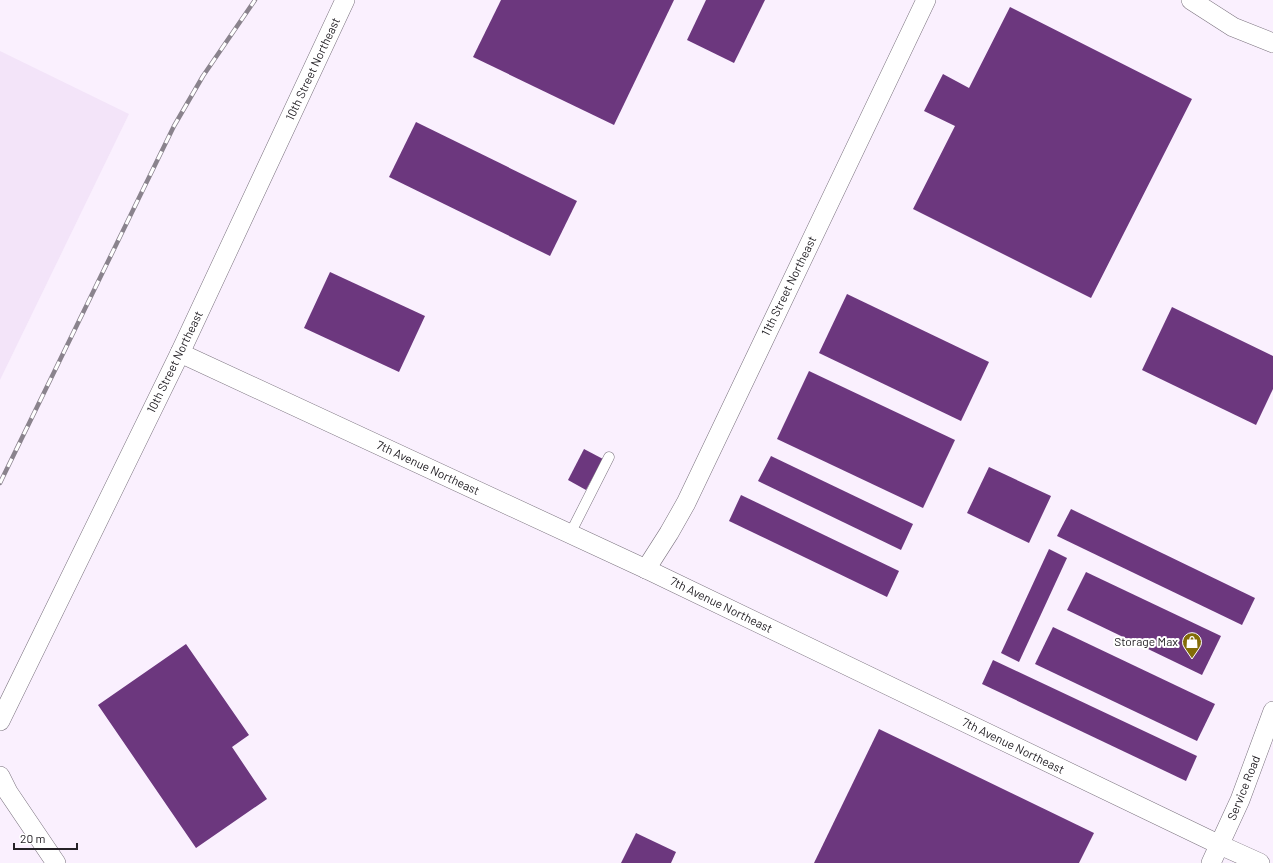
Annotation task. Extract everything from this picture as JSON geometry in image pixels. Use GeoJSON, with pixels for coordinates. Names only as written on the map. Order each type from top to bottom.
{"type":"FeatureCollection","features":[{"type":"Feature","properties":{"kind":"street","name":"10th Street Northeast"},"geometry":{"type":"LineString","coordinates":[[0,721],[180,353],[345,0]]}},
{"type":"Feature","properties":{"kind":"street","name":"11th Street Northeast"},"geometry":{"type":"LineString","coordinates":[[646,569],[686,503],[926,0]]}},
{"type":"Feature","properties":{"kind":"street"},"geometry":{"type":"LineString","coordinates":[[1191,0],[1233,27],[1273,43]]}},
{"type":"Feature","properties":{"kind":"street","name":"7th Avenue Northeast"},"geometry":{"type":"LineString","coordinates":[[180,353],[646,569],[1260,863]]}},
{"type":"Feature","properties":{"kind":"street","name":"Service Road"},"geometry":{"type":"LineString","coordinates":[[1211,863],[1240,800],[1273,711]]}},
{"type":"Feature","properties":{"kind":"street"},"geometry":{"type":"LineString","coordinates":[[0,776],[8,792],[56,863]]}},
{"type":"Feature","properties":{"kind":"lane"},"geometry":{"type":"LineString","coordinates":[[570,534],[609,457]]}},
{"type":"Feature","properties":{"kind":"shaded area"},"geometry":{"type":"Polygon","coordinates":[[[0,51],[129,114],[0,380],[0,51]]]}},
{"type":"Feature","properties":{"kind":"building"},"geometry":{"type":"Polygon","coordinates":[[[501,0],[674,0],[614,125],[473,57],[501,0]]]}},
{"type":"Feature","properties":{"kind":"building"},"geometry":{"type":"Polygon","coordinates":[[[706,0],[765,0],[734,63],[687,40],[706,0]]]}},
{"type":"Feature","properties":{"kind":"building"},"geometry":{"type":"Polygon","coordinates":[[[1010,7],[1192,99],[1091,298],[913,209],[955,126],[924,111],[943,74],[969,88],[1010,7]]]}},
{"type":"Feature","properties":{"kind":"building"},"geometry":{"type":"Polygon","coordinates":[[[416,122],[577,201],[550,256],[389,177],[416,122]]]}},
{"type":"Feature","properties":{"kind":"building"},"geometry":{"type":"Polygon","coordinates":[[[330,272],[425,316],[399,372],[304,328],[330,272]]]}},
{"type":"Feature","properties":{"kind":"building"},"geometry":{"type":"Polygon","coordinates":[[[847,294],[989,362],[961,421],[819,353],[847,294]]]}},
{"type":"Feature","properties":{"kind":"building"},"geometry":{"type":"Polygon","coordinates":[[[1172,307],[1273,356],[1273,389],[1256,425],[1142,370],[1172,307]]]}},
{"type":"Feature","properties":{"kind":"building"},"geometry":{"type":"Polygon","coordinates":[[[809,371],[955,440],[923,508],[777,439],[809,371]]]}},
{"type":"Feature","properties":{"kind":"building"},"geometry":{"type":"Polygon","coordinates":[[[584,449],[603,459],[586,490],[568,480],[584,449]]]}},
{"type":"Feature","properties":{"kind":"building"},"geometry":{"type":"Polygon","coordinates":[[[771,456],[913,524],[901,550],[758,481],[771,456]]]}},
{"type":"Feature","properties":{"kind":"building"},"geometry":{"type":"Polygon","coordinates":[[[989,467],[1051,496],[1029,543],[967,513],[989,467]]]}},
{"type":"Feature","properties":{"kind":"building"},"geometry":{"type":"Polygon","coordinates":[[[741,495],[899,571],[887,597],[729,521],[741,495]]]}},
{"type":"Feature","properties":{"kind":"building"},"geometry":{"type":"Polygon","coordinates":[[[1071,509],[1255,598],[1242,625],[1057,536],[1071,509]]]}},
{"type":"Feature","properties":{"kind":"building"},"geometry":{"type":"Polygon","coordinates":[[[1049,549],[1067,558],[1019,662],[1001,653],[1049,549]]]}},
{"type":"Feature","properties":{"kind":"building"},"geometry":{"type":"Polygon","coordinates":[[[1086,572],[1221,636],[1202,675],[1067,610],[1086,572]]]}},
{"type":"Feature","properties":{"kind":"building"},"geometry":{"type":"Polygon","coordinates":[[[1053,627],[1215,704],[1197,741],[1035,664],[1053,627]]]}},
{"type":"Feature","properties":{"kind":"building"},"geometry":{"type":"Polygon","coordinates":[[[186,644],[249,735],[232,747],[267,799],[196,848],[98,705],[186,644]]]}},
{"type":"Feature","properties":{"kind":"building"},"geometry":{"type":"Polygon","coordinates":[[[993,660],[1197,756],[1186,781],[982,684],[993,660]]]}},
{"type":"Feature","properties":{"kind":"building"},"geometry":{"type":"Polygon","coordinates":[[[879,729],[1094,833],[1079,863],[814,863],[879,729]]]}},
{"type":"Feature","properties":{"kind":"building"},"geometry":{"type":"Polygon","coordinates":[[[636,833],[676,852],[671,863],[621,863],[636,833]]]}},
{"type":"Feature","properties":{"kind":"railway"},"geometry":{"type":"LineString","coordinates":[[0,483],[174,126],[203,76],[255,0]]}},
{"type":"Feature","properties":{"kind":"place","name":"Storage Max"},"geometry":{"type":"Point","coordinates":[1192,659]}}]}
